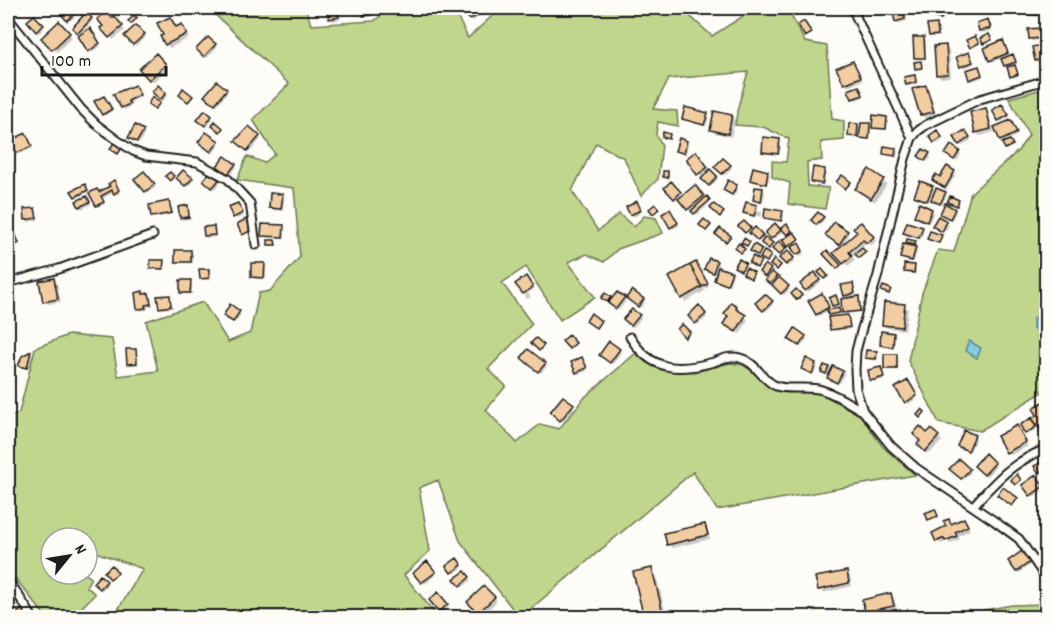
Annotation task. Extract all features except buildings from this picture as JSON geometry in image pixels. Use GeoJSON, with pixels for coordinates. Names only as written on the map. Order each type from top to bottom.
{"type":"FeatureCollection","features":[{"type":"Feature","properties":{"kind":"street"},"geometry":{"type":"LineString","coordinates":[[852,8],[912,138]]}},
{"type":"Feature","properties":{"kind":"street"},"geometry":{"type":"LineString","coordinates":[[8,18],[81,109],[117,140],[146,156],[197,162],[228,179],[250,203],[256,245]]}},
{"type":"Feature","properties":{"kind":"street"},"geometry":{"type":"LineString","coordinates":[[1047,80],[980,99],[927,125],[912,138],[878,275],[856,351],[855,370],[856,389],[863,411],[891,446],[916,468],[1019,539],[1047,578]]}},
{"type":"Feature","properties":{"kind":"street"},"geometry":{"type":"LineString","coordinates":[[8,283],[70,265],[153,236]]}},
{"type":"Feature","properties":{"kind":"street"},"geometry":{"type":"LineString","coordinates":[[630,336],[648,359],[658,363],[679,368],[694,367],[732,357],[742,358],[775,385],[822,390],[863,411]]}},
{"type":"Feature","properties":{"kind":"street"},"geometry":{"type":"LineString","coordinates":[[973,506],[1004,473],[1026,457],[1047,449]]}},
{"type":"Feature","properties":{"kind":"street"},"geometry":{"type":"LineString","coordinates":[[8,579],[33,618]]}},
{"type":"Feature","properties":{"kind":"green space"},"geometry":{"type":"Polygon","coordinates":[[[114,8],[150,8],[144,15],[114,8]]]}},
{"type":"Feature","properties":{"kind":"green space"},"geometry":{"type":"Polygon","coordinates":[[[208,8],[306,8],[311,25],[374,21],[391,8],[453,8],[468,38],[501,8],[685,8],[691,17],[712,36],[745,15],[744,8],[787,8],[805,42],[827,46],[832,119],[844,121],[844,140],[821,142],[822,160],[807,162],[808,186],[829,188],[825,209],[788,204],[790,183],[772,177],[772,161],[786,162],[789,139],[763,127],[735,125],[748,72],[669,79],[653,109],[677,111],[678,126],[658,122],[656,134],[662,145],[658,179],[641,196],[624,158],[596,143],[572,191],[598,231],[619,214],[634,227],[644,216],[656,218],[663,233],[618,249],[604,262],[587,254],[568,262],[595,297],[560,320],[526,267],[502,283],[532,324],[488,369],[506,386],[486,410],[517,443],[540,424],[559,429],[585,397],[636,353],[649,364],[677,372],[695,372],[730,363],[743,365],[753,371],[769,387],[783,392],[820,393],[860,415],[883,447],[915,475],[717,510],[693,472],[521,617],[460,541],[438,480],[419,488],[430,551],[404,575],[438,617],[126,617],[117,611],[143,569],[99,553],[99,526],[39,526],[39,586],[86,586],[95,594],[72,617],[46,617],[8,569],[8,418],[19,413],[35,348],[68,335],[112,339],[118,376],[158,371],[146,321],[203,302],[228,342],[250,333],[259,293],[270,291],[300,257],[294,188],[237,180],[247,156],[264,163],[275,154],[253,120],[289,84],[208,8]]]}},
{"type":"Feature","properties":{"kind":"green space"},"geometry":{"type":"Polygon","coordinates":[[[1046,88],[1046,386],[1041,393],[980,431],[939,423],[908,361],[922,293],[938,250],[954,252],[971,193],[1018,151],[1029,135],[1009,98],[1046,88]]]}},
{"type":"Feature","properties":{"kind":"green space"},"geometry":{"type":"Polygon","coordinates":[[[1046,604],[1046,617],[945,617],[1012,605],[1046,604]]]}},
{"type":"Feature","properties":{"kind":"water"},"geometry":{"type":"Polygon","coordinates":[[[1046,315],[1046,328],[1033,329],[1033,318],[1046,315]]]}},
{"type":"Feature","properties":{"kind":"water"},"geometry":{"type":"Polygon","coordinates":[[[969,341],[981,348],[977,358],[965,350],[969,341]]]}}]}
